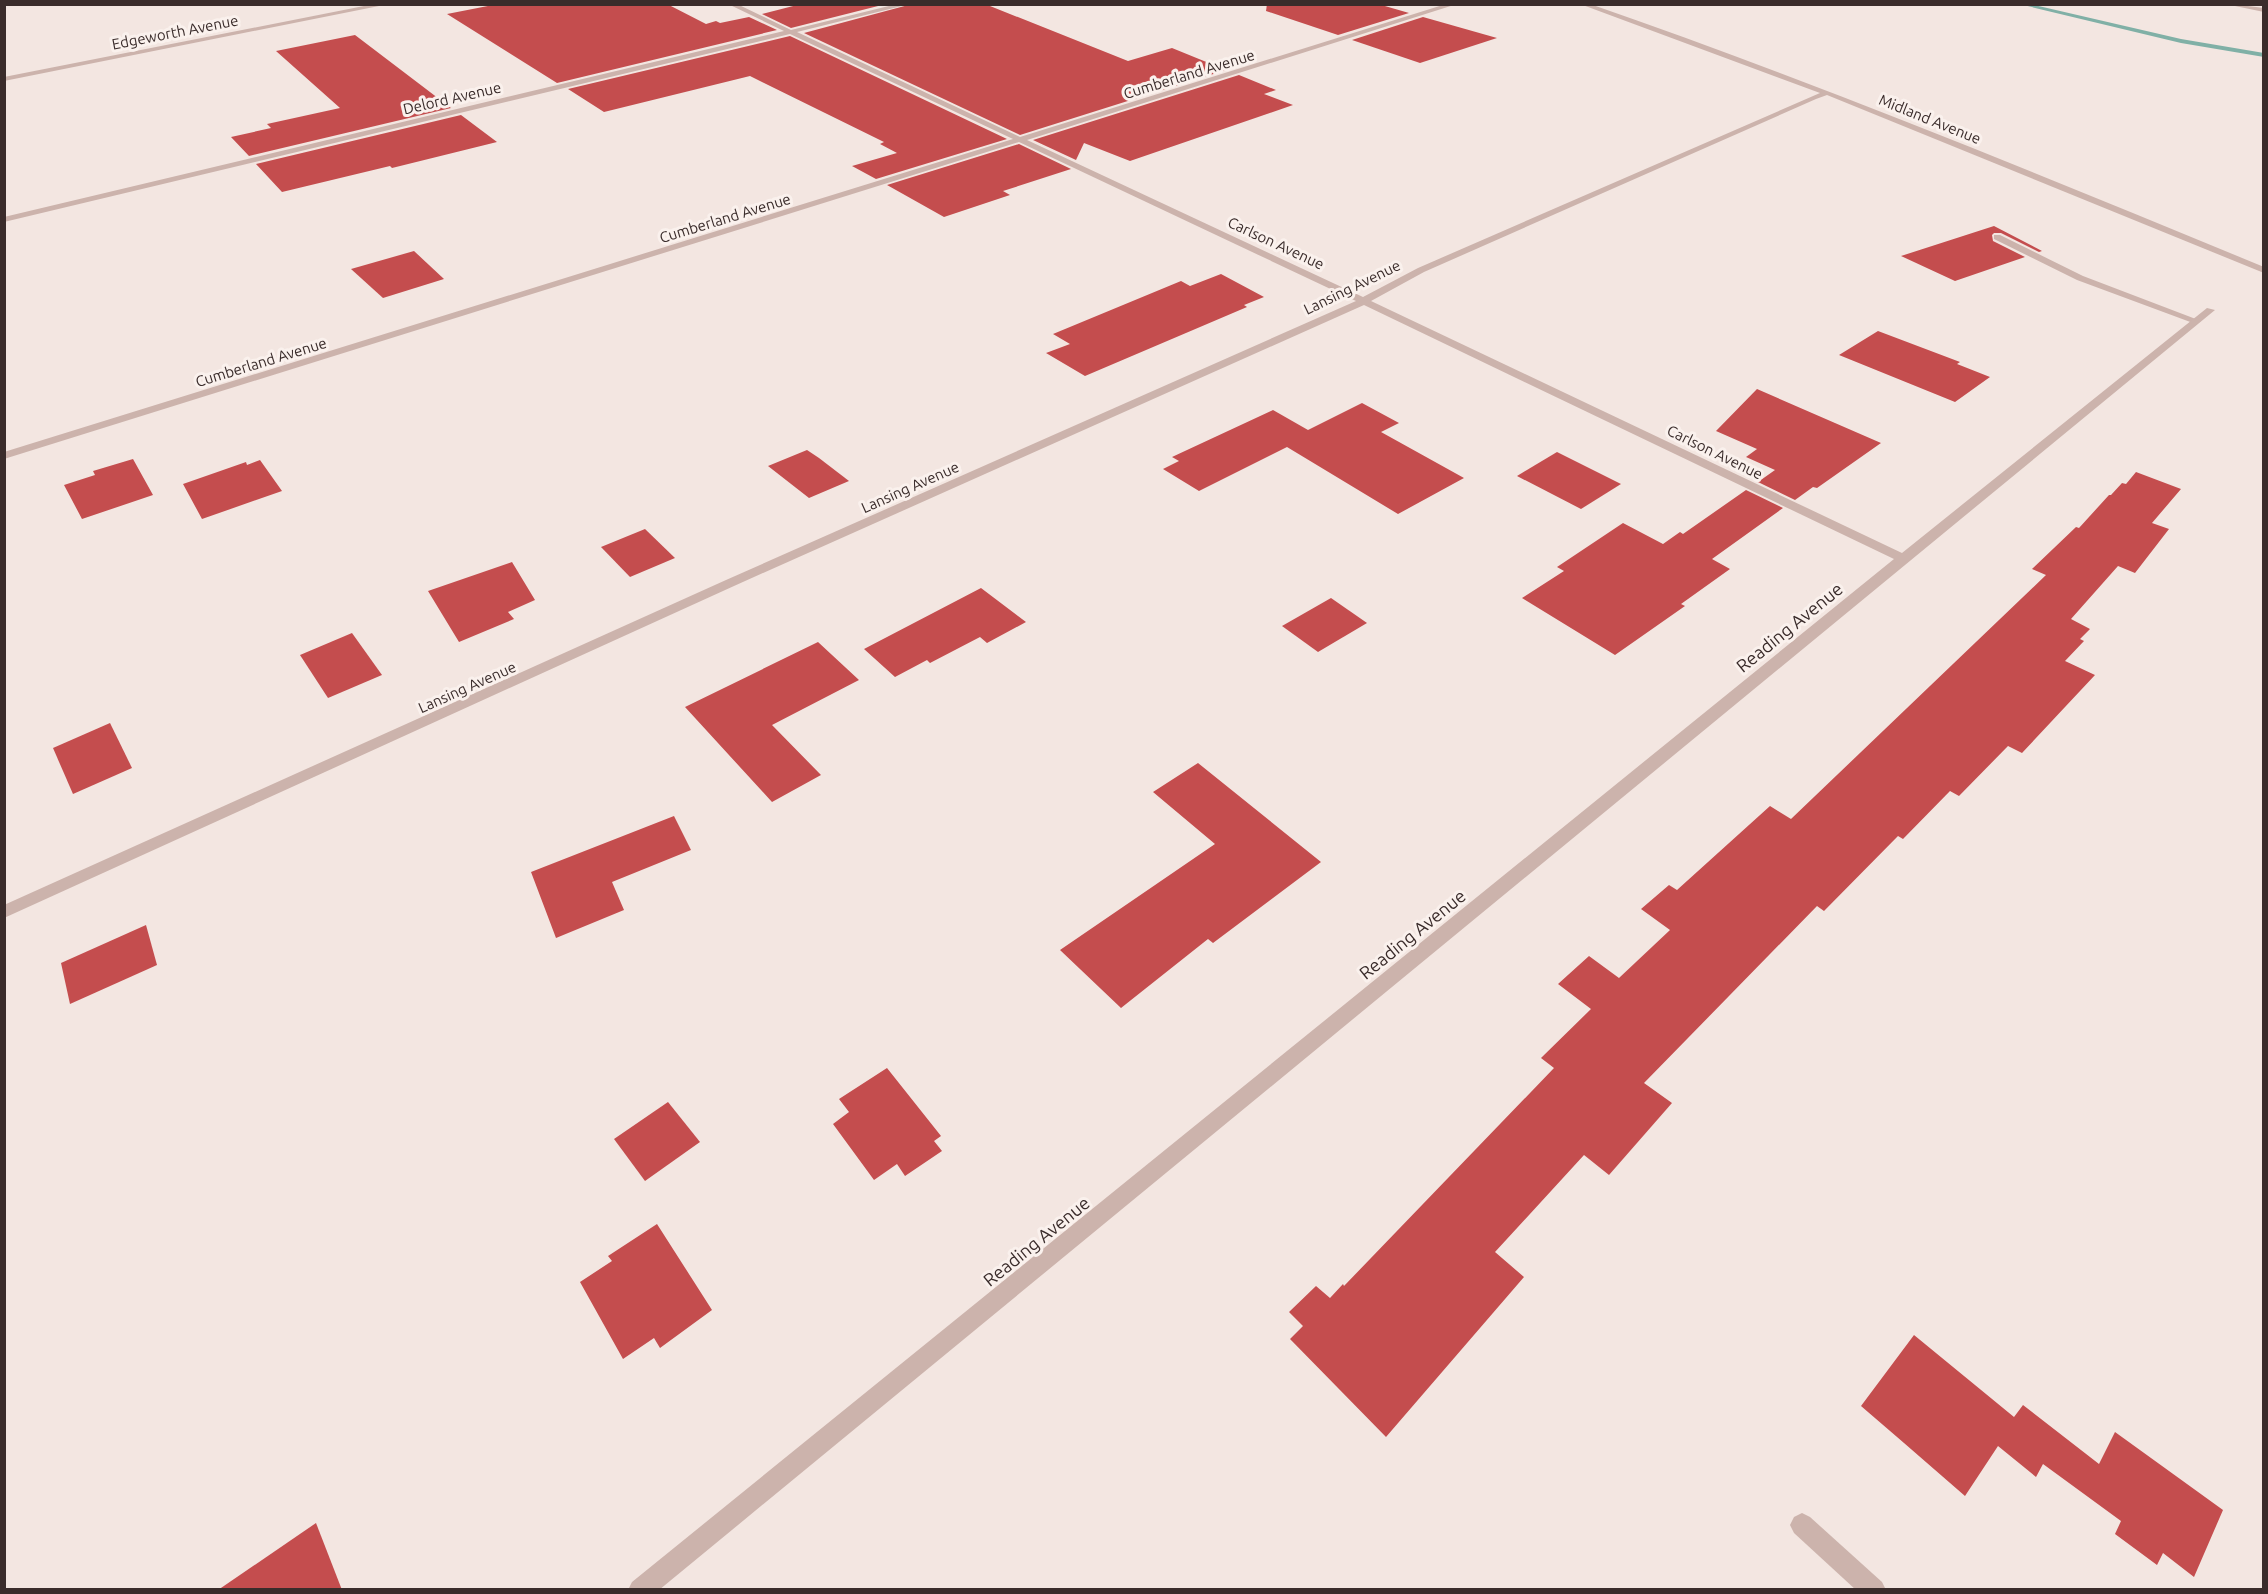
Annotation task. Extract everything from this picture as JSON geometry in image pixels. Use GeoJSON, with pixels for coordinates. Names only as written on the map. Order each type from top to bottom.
{"type":"FeatureCollection","features":[{"type":"Feature","properties":{"kind":"street","name":"Edgeworth Avenue"},"geometry":{"type":"LineString","coordinates":[[4,79],[386,4]]}},
{"type":"Feature","properties":{"kind":"street","name":"Carlson Avenue"},"geometry":{"type":"LineString","coordinates":[[731,4],[1364,300],[1905,559]]}},
{"type":"Feature","properties":{"kind":"street","name":"Delord Avenue"},"geometry":{"type":"LineString","coordinates":[[4,220],[907,4]]}},
{"type":"Feature","properties":{"kind":"street","name":"Cumberland Avenue"},"geometry":{"type":"LineString","coordinates":[[4,456],[1021,141],[1454,4]]}},
{"type":"Feature","properties":{"kind":"street","name":"Midland Avenue"},"geometry":{"type":"LineString","coordinates":[[1583,4],[1928,132],[2264,270]]}},
{"type":"Feature","properties":{"kind":"street"},"geometry":{"type":"LineString","coordinates":[[2235,4],[2264,10]]}},
{"type":"Feature","properties":{"kind":"street","name":"Lansing Avenue"},"geometry":{"type":"LineString","coordinates":[[4,912],[730,583],[1364,300],[1421,270],[1813,97],[1828,93]]}},
{"type":"Feature","properties":{"kind":"street"},"geometry":{"type":"LineString","coordinates":[[1997,237],[2080,278],[2196,321]]}},
{"type":"Feature","properties":{"kind":"street","name":"Reading Avenue"},"geometry":{"type":"LineString","coordinates":[[639,1590],[2210,310]]}},
{"type":"Feature","properties":{"kind":"street"},"geometry":{"type":"LineString","coordinates":[[1802,1525],[1874,1590]]}},
{"type":"Feature","properties":{"kind":"building"},"geometry":{"type":"Polygon","coordinates":[[[498,4],[667,4],[706,24],[749,17],[777,30],[557,83],[447,14],[498,4]]]}},
{"type":"Feature","properties":{"kind":"building"},"geometry":{"type":"Polygon","coordinates":[[[801,4],[886,4],[791,28],[762,14],[801,4]]]}},
{"type":"Feature","properties":{"kind":"building"},"geometry":{"type":"Polygon","coordinates":[[[912,4],[985,4],[1128,61],[1172,48],[1226,70],[1020,135],[804,33],[912,4]]]}},
{"type":"Feature","properties":{"kind":"building"},"geometry":{"type":"Polygon","coordinates":[[[1267,4],[1378,4],[1409,13],[1338,35],[1266,11],[1267,4]]]}},
{"type":"Feature","properties":{"kind":"building"},"geometry":{"type":"Polygon","coordinates":[[[1423,17],[1497,38],[1420,63],[1352,40],[1423,17]]]}},
{"type":"Feature","properties":{"kind":"building"},"geometry":{"type":"Polygon","coordinates":[[[355,35],[451,108],[249,156],[231,137],[271,128],[267,124],[340,108],[276,51],[355,35]]]}},
{"type":"Feature","properties":{"kind":"building"},"geometry":{"type":"Polygon","coordinates":[[[790,36],[1007,139],[876,179],[852,166],[897,153],[880,144],[884,142],[750,76],[604,112],[568,89],[790,36]]]}},
{"type":"Feature","properties":{"kind":"building"},"geometry":{"type":"Polygon","coordinates":[[[1239,75],[1276,90],[1264,94],[1293,105],[1130,161],[1084,143],[1076,160],[1033,140],[1239,75]]]}},
{"type":"Feature","properties":{"kind":"building"},"geometry":{"type":"Polygon","coordinates":[[[461,115],[497,142],[282,192],[256,164],[461,115]]]}},
{"type":"Feature","properties":{"kind":"building"},"geometry":{"type":"Polygon","coordinates":[[[1019,144],[1071,169],[1003,191],[1010,195],[944,217],[887,185],[1019,144]]]}},
{"type":"Feature","properties":{"kind":"building"},"geometry":{"type":"Polygon","coordinates":[[[1994,226],[2042,251],[2039,252],[2001,233],[1994,233],[1993,241],[2025,257],[1955,281],[1901,256],[1994,226]]]}},
{"type":"Feature","properties":{"kind":"building"},"geometry":{"type":"Polygon","coordinates":[[[414,251],[444,279],[383,298],[351,269],[414,251]]]}},
{"type":"Feature","properties":{"kind":"building"},"geometry":{"type":"Polygon","coordinates":[[[1221,274],[1264,297],[1244,305],[1247,307],[1085,376],[1046,353],[1070,344],[1053,334],[1181,281],[1190,286],[1221,274]]]}},
{"type":"Feature","properties":{"kind":"building"},"geometry":{"type":"Polygon","coordinates":[[[1878,331],[1960,362],[1957,364],[1990,377],[1955,402],[1839,355],[1878,331]]]}},
{"type":"Feature","properties":{"kind":"building"},"geometry":{"type":"Polygon","coordinates":[[[1757,389],[1881,443],[1817,488],[1813,487],[1795,500],[1758,482],[1775,470],[1746,457],[1757,449],[1716,431],[1757,389]]]}},
{"type":"Feature","properties":{"kind":"building"},"geometry":{"type":"Polygon","coordinates":[[[1362,403],[1399,423],[1381,432],[1464,478],[1398,514],[1287,447],[1199,491],[1163,469],[1179,461],[1172,457],[1273,410],[1308,430],[1362,403]]]}},
{"type":"Feature","properties":{"kind":"building"},"geometry":{"type":"Polygon","coordinates":[[[807,450],[849,481],[809,498],[768,466],[807,450]]]}},
{"type":"Feature","properties":{"kind":"building"},"geometry":{"type":"Polygon","coordinates":[[[1557,452],[1621,484],[1581,509],[1517,476],[1557,452]]]}},
{"type":"Feature","properties":{"kind":"building"},"geometry":{"type":"Polygon","coordinates":[[[133,459],[153,495],[82,519],[64,485],[95,475],[93,471],[133,459]]]}},
{"type":"Feature","properties":{"kind":"building"},"geometry":{"type":"Polygon","coordinates":[[[260,460],[282,491],[202,519],[183,484],[246,462],[247,465],[260,460]]]}},
{"type":"Feature","properties":{"kind":"building"},"geometry":{"type":"Polygon","coordinates":[[[2136,472],[2181,489],[2152,523],[2169,529],[2135,573],[2118,566],[2071,619],[2090,629],[2080,639],[2084,641],[2065,661],[2095,675],[2022,753],[2008,746],[1959,796],[1950,791],[1903,839],[1898,836],[1824,911],[1817,906],[1644,1083],[1672,1103],[1609,1175],[1584,1155],[1495,1252],[1524,1277],[1386,1437],[1290,1339],[1303,1326],[1289,1312],[1316,1286],[1330,1298],[1343,1284],[1344,1286],[1554,1068],[1541,1058],[1591,1009],[1558,984],[1589,956],[1619,978],[1670,930],[1641,909],[1669,885],[1677,890],[1770,806],[1791,819],[2046,575],[2032,569],[2076,527],[2079,528],[2109,495],[2122,483],[2126,484],[2136,472]]]}},
{"type":"Feature","properties":{"kind":"building"},"geometry":{"type":"Polygon","coordinates":[[[1746,490],[1783,508],[1712,559],[1730,569],[1681,604],[1685,606],[1615,655],[1522,598],[1564,571],[1557,567],[1623,523],[1663,544],[1680,532],[1683,534],[1746,490]]]}},
{"type":"Feature","properties":{"kind":"building"},"geometry":{"type":"Polygon","coordinates":[[[645,529],[675,558],[630,577],[601,547],[645,529]]]}},
{"type":"Feature","properties":{"kind":"building"},"geometry":{"type":"Polygon","coordinates":[[[512,562],[535,600],[508,612],[514,619],[459,642],[428,591],[512,562]]]}},
{"type":"Feature","properties":{"kind":"building"},"geometry":{"type":"Polygon","coordinates":[[[981,588],[1026,622],[987,643],[980,637],[930,663],[927,660],[895,677],[864,649],[981,588]]]}},
{"type":"Feature","properties":{"kind":"building"},"geometry":{"type":"Polygon","coordinates":[[[1331,598],[1367,623],[1318,652],[1282,626],[1331,598]]]}},
{"type":"Feature","properties":{"kind":"building"},"geometry":{"type":"Polygon","coordinates":[[[352,633],[382,675],[328,698],[300,655],[352,633]]]}},
{"type":"Feature","properties":{"kind":"building"},"geometry":{"type":"Polygon","coordinates":[[[818,642],[859,680],[772,725],[821,775],[772,802],[685,707],[818,642]]]}},
{"type":"Feature","properties":{"kind":"building"},"geometry":{"type":"Polygon","coordinates":[[[110,723],[132,768],[73,794],[53,748],[110,723]]]}},
{"type":"Feature","properties":{"kind":"building"},"geometry":{"type":"Polygon","coordinates":[[[1198,763],[1321,862],[1213,943],[1208,939],[1121,1008],[1060,950],[1215,844],[1153,792],[1198,763]]]}},
{"type":"Feature","properties":{"kind":"building"},"geometry":{"type":"Polygon","coordinates":[[[674,816],[691,850],[612,882],[624,910],[556,938],[531,872],[674,816]]]}},
{"type":"Feature","properties":{"kind":"building"},"geometry":{"type":"Polygon","coordinates":[[[146,925],[157,965],[70,1004],[61,963],[146,925]]]}},
{"type":"Feature","properties":{"kind":"building"},"geometry":{"type":"Polygon","coordinates":[[[887,1068],[941,1136],[934,1141],[942,1151],[905,1176],[897,1164],[874,1180],[833,1124],[849,1112],[839,1099],[887,1068]]]}},
{"type":"Feature","properties":{"kind":"building"},"geometry":{"type":"Polygon","coordinates":[[[668,1102],[700,1142],[645,1181],[614,1139],[668,1102]]]}},
{"type":"Feature","properties":{"kind":"building"},"geometry":{"type":"Polygon","coordinates":[[[657,1224],[712,1310],[660,1348],[654,1338],[623,1359],[580,1282],[612,1261],[608,1256],[657,1224]]]}},
{"type":"Feature","properties":{"kind":"building"},"geometry":{"type":"Polygon","coordinates":[[[1914,1335],[2014,1417],[2023,1405],[2099,1464],[2115,1432],[2223,1510],[2194,1577],[2163,1553],[2157,1565],[2115,1534],[2121,1521],[2043,1464],[2036,1477],[1998,1446],[1965,1496],[1861,1406],[1914,1335]]]}},
{"type":"Feature","properties":{"kind":"building"},"geometry":{"type":"Polygon","coordinates":[[[316,1523],[342,1590],[218,1590],[316,1523]]]}},
{"type":"Feature","properties":{"kind":"waterway"},"geometry":{"type":"LineString","coordinates":[[2021,4],[2181,41],[2264,55]]}}]}
